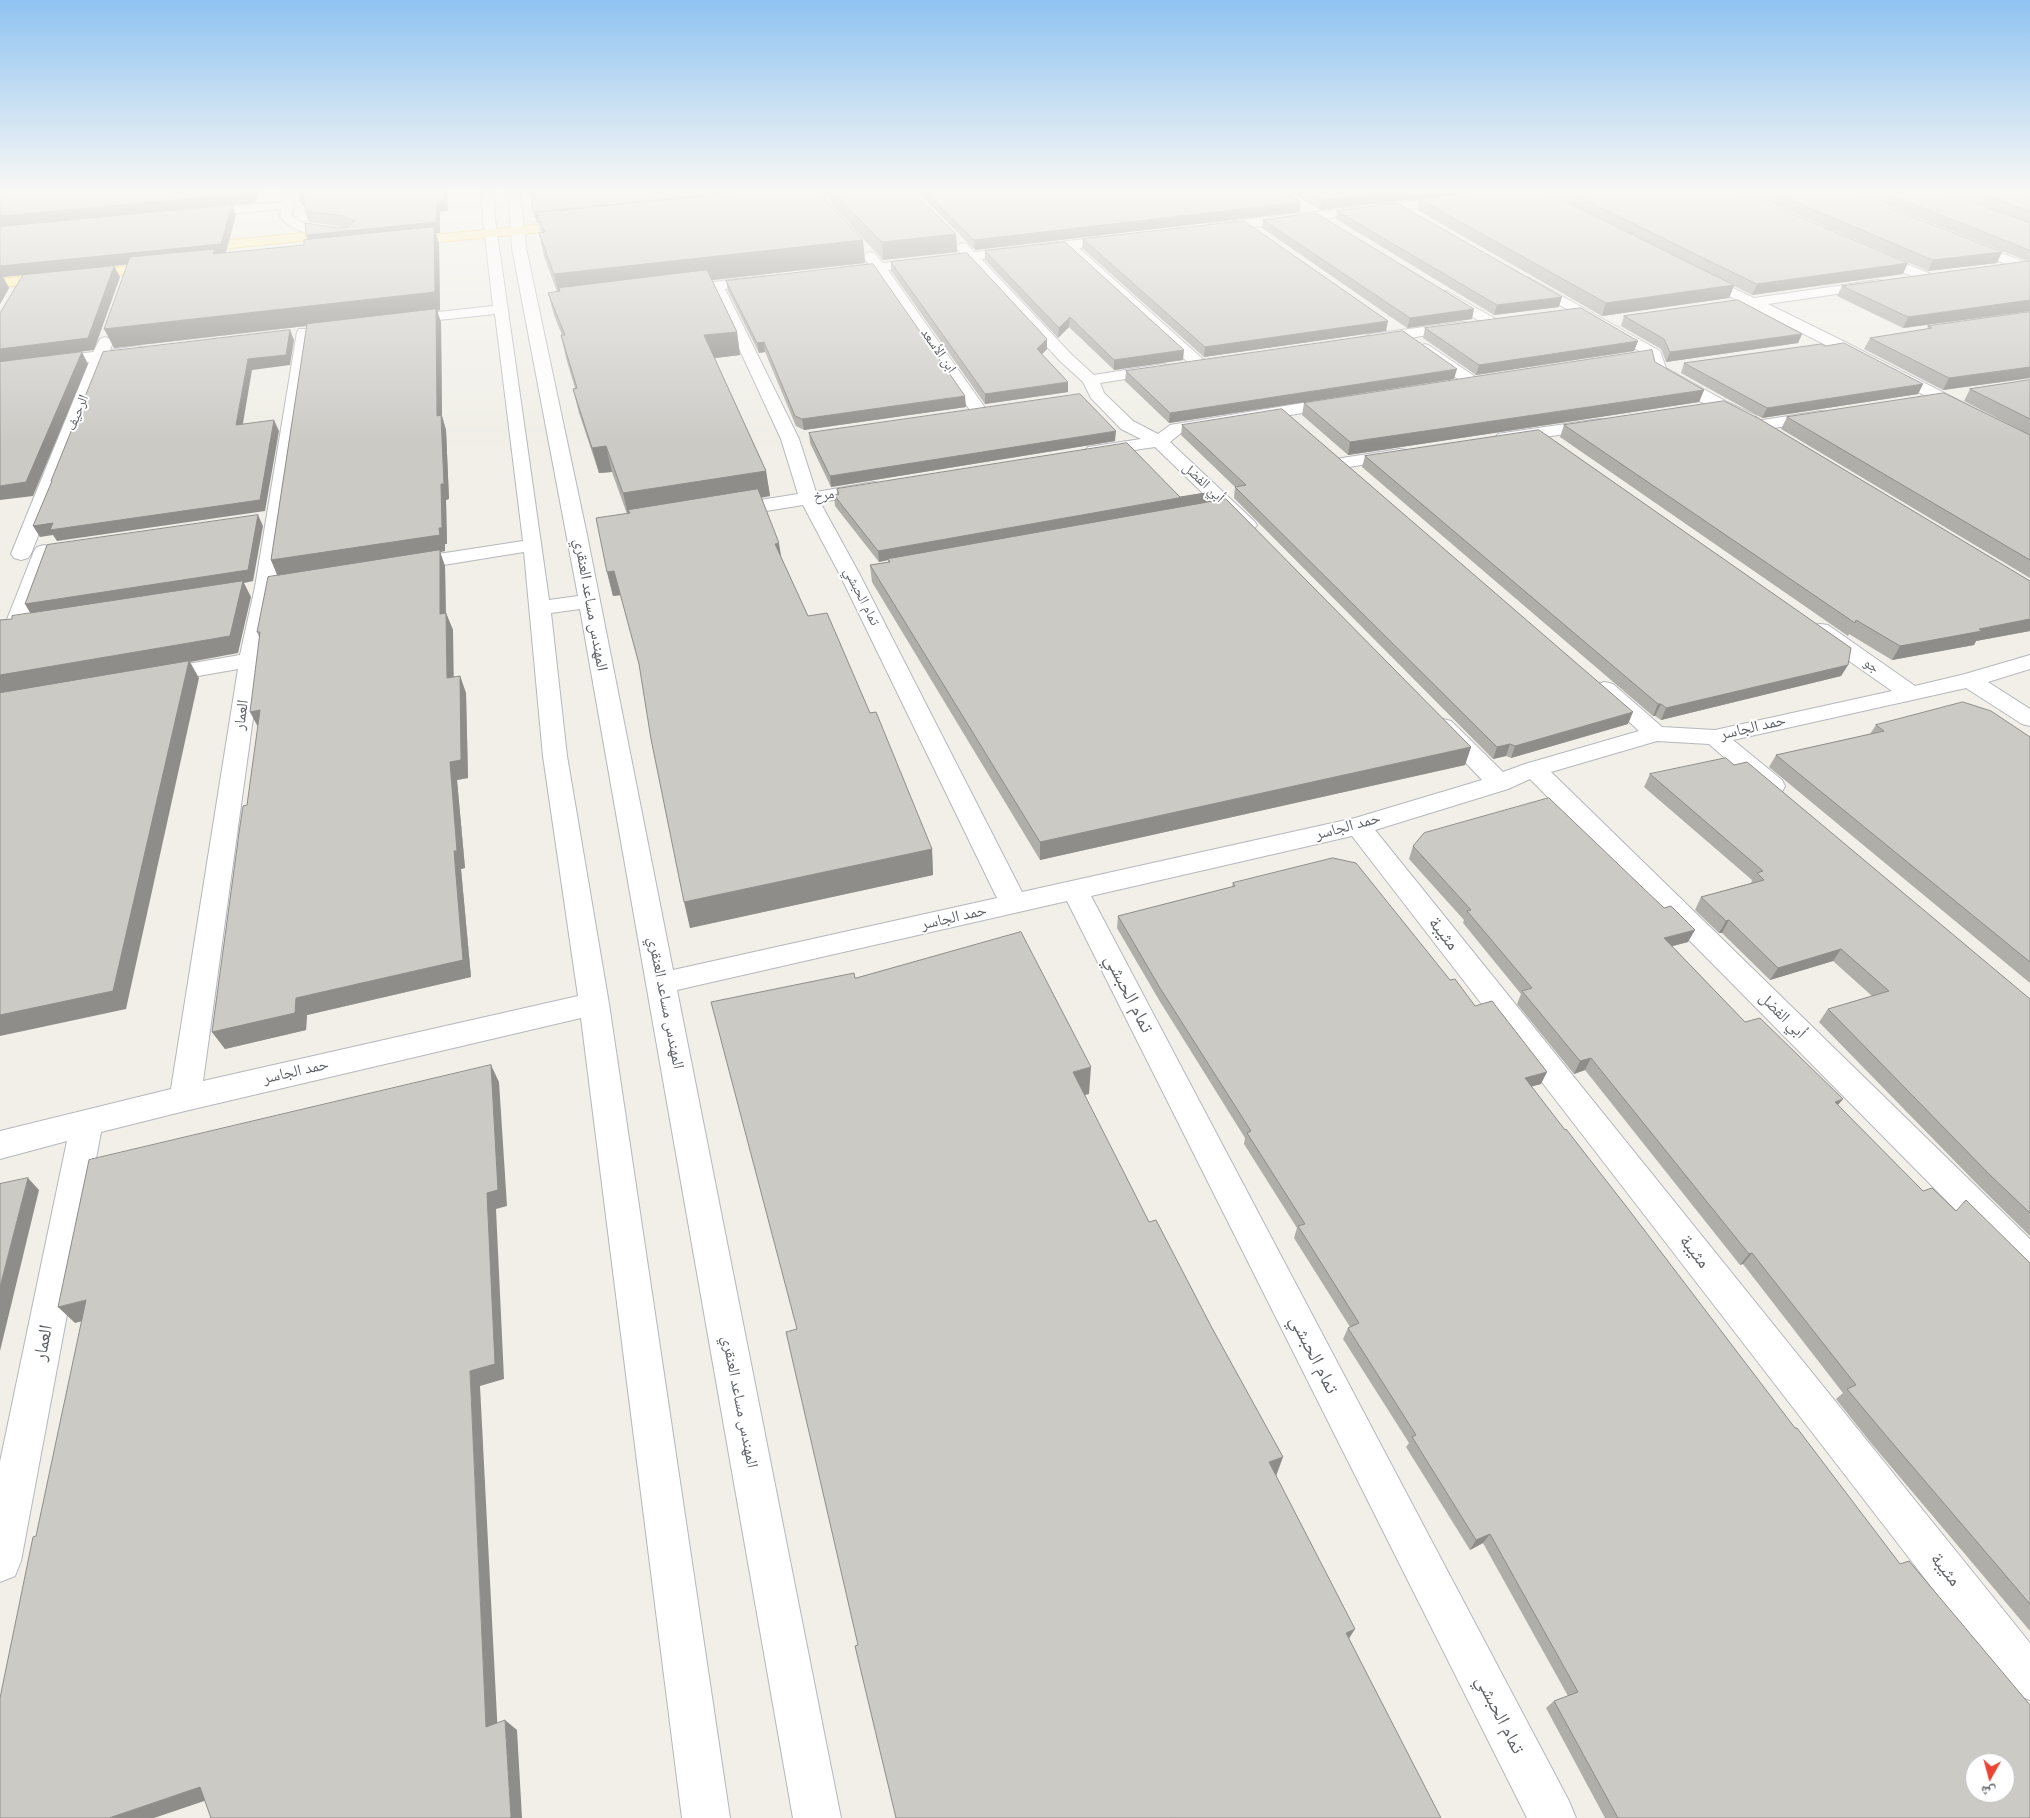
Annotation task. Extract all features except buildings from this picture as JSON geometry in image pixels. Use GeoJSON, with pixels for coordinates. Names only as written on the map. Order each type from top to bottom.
{"type":"FeatureCollection","features":[{"type":"Feature","properties":{"kind":"main road"},"geometry":{"type":"LineString","coordinates":[[0,283],[93,274]]}},
{"type":"Feature","properties":{"kind":"street"},"geometry":{"type":"LineString","coordinates":[[125,287],[130,274]]}},
{"type":"Feature","properties":{"kind":"street","name":"المهندس مساعد العنقري"},"geometry":{"type":"LineString","coordinates":[[503,274],[502,309],[533,545],[554,756],[594,1004],[706,1818]]}},
{"type":"Feature","properties":{"kind":"street","name":"المهندس مساعد العنقري"},"geometry":{"type":"LineString","coordinates":[[525,274],[537,307],[587,534],[589,601],[817,1818]]}},
{"type":"Feature","properties":{"kind":"street","name":"ابن الأسعد"},"geometry":{"type":"LineString","coordinates":[[884,274],[980,412]]}},
{"type":"Feature","properties":{"kind":"street"},"geometry":{"type":"LineString","coordinates":[[988,274],[1066,358],[1090,380],[1097,395],[1127,425],[1159,441]]}},
{"type":"Feature","properties":{"kind":"street"},"geometry":{"type":"LineString","coordinates":[[1100,274],[1199,364]]}},
{"type":"Feature","properties":{"kind":"street"},"geometry":{"type":"LineString","coordinates":[[1514,274],[1602,322],[1721,406],[1786,440]]}},
{"type":"Feature","properties":{"kind":"street"},"geometry":{"type":"LineString","coordinates":[[1694,274],[1840,345],[2030,444]]}},
{"type":"Feature","properties":{"kind":"street"},"geometry":{"type":"LineString","coordinates":[[1731,305],[1931,277],[1923,274]]}},
{"type":"Feature","properties":{"kind":"street"},"geometry":{"type":"LineString","coordinates":[[668,291],[774,279]]}},
{"type":"Feature","properties":{"kind":"street"},"geometry":{"type":"LineString","coordinates":[[13,297],[22,281]]}},
{"type":"Feature","properties":{"kind":"street","name":"تمام الحبشي"},"geometry":{"type":"LineString","coordinates":[[716,285],[800,438],[809,499],[860,573],[1014,904]]}},
{"type":"Feature","properties":{"kind":"street"},"geometry":{"type":"LineString","coordinates":[[1433,287],[1491,322]]}},
{"type":"Feature","properties":{"kind":"street"},"geometry":{"type":"LineString","coordinates":[[383,323],[502,309]]}},
{"type":"Feature","properties":{"kind":"street"},"geometry":{"type":"LineString","coordinates":[[1560,314],[1580,311]]}},
{"type":"Feature","properties":{"kind":"street"},"geometry":{"type":"LineString","coordinates":[[1356,342],[1511,320]]}},
{"type":"Feature","properties":{"kind":"street"},"geometry":{"type":"LineString","coordinates":[[1602,322],[1622,320]]}},
{"type":"Feature","properties":{"kind":"street"},"geometry":{"type":"LineString","coordinates":[[1389,324],[1471,381]]}},
{"type":"Feature","properties":{"kind":"street","name":"الرحيف"},"geometry":{"type":"LineString","coordinates":[[21,554],[110,330]]}},
{"type":"Feature","properties":{"kind":"street","name":"العمار"},"geometry":{"type":"LineString","coordinates":[[184,1098],[250,660],[265,587],[266,518],[304,332]]}},
{"type":"Feature","properties":{"kind":"street"},"geometry":{"type":"LineString","coordinates":[[1811,348],[1869,340]]}},
{"type":"Feature","properties":{"kind":"street"},"geometry":{"type":"LineString","coordinates":[[0,368],[149,350]]}},
{"type":"Feature","properties":{"kind":"street"},"geometry":{"type":"LineString","coordinates":[[1626,358],[1678,367]]}},
{"type":"Feature","properties":{"kind":"street"},"geometry":{"type":"LineString","coordinates":[[1090,380],[1219,361]]}},
{"type":"Feature","properties":{"kind":"street"},"geometry":{"type":"LineString","coordinates":[[1452,384],[1490,378]]}},
{"type":"Feature","properties":{"kind":"street"},"geometry":{"type":"LineString","coordinates":[[1912,402],[1967,394]]}},
{"type":"Feature","properties":{"kind":"street"},"geometry":{"type":"LineString","coordinates":[[1078,398],[1097,395]]}},
{"type":"Feature","properties":{"kind":"street"},"geometry":{"type":"LineString","coordinates":[[1081,454],[1159,441],[1176,429],[1292,418],[1353,400]]}},
{"type":"Feature","properties":{"kind":"street"},"geometry":{"type":"LineString","coordinates":[[1692,410],[1721,406]]}},
{"type":"Feature","properties":{"kind":"street"},"geometry":{"type":"LineString","coordinates":[[961,414],[1000,409]]}},
{"type":"Feature","properties":{"kind":"street"},"geometry":{"type":"LineString","coordinates":[[1760,425],[1836,414]]}},
{"type":"Feature","properties":{"kind":"street"},"geometry":{"type":"LineString","coordinates":[[1490,440],[1616,421]]}},
{"type":"Feature","properties":{"kind":"street"},"geometry":{"type":"LineString","coordinates":[[1539,433],[1563,450]]}},
{"type":"Feature","properties":{"kind":"street","name":"أبي الفضل"},"geometry":{"type":"LineString","coordinates":[[1159,441],[1219,508],[1263,542]]}},
{"type":"Feature","properties":{"kind":"street"},"geometry":{"type":"LineString","coordinates":[[1364,482],[1335,457],[1421,451]]}},
{"type":"Feature","properties":{"kind":"street","name":"مرخ"},"geometry":{"type":"LineString","coordinates":[[713,514],[887,486]]}},
{"type":"Feature","properties":{"kind":"street"},"geometry":{"type":"LineString","coordinates":[[390,568],[533,545]]}},
{"type":"Feature","properties":{"kind":"street"},"geometry":{"type":"LineString","coordinates":[[0,557],[54,550],[16,627]]}},
{"type":"Feature","properties":{"kind":"street"},"geometry":{"type":"LineString","coordinates":[[540,608],[589,601]]}},
{"type":"Feature","properties":{"kind":"street","name":"جو"},"geometry":{"type":"LineString","coordinates":[[1804,619],[1909,692]]}},
{"type":"Feature","properties":{"kind":"street"},"geometry":{"type":"LineString","coordinates":[[134,680],[250,660]]}},
{"type":"Feature","properties":{"kind":"street","name":"حمد الجاسر"},"geometry":{"type":"LineString","coordinates":[[661,983],[1358,826],[1534,769],[1656,734],[1715,737],[1909,692],[1970,680],[2030,662]]}},
{"type":"Feature","properties":{"kind":"street"},"geometry":{"type":"LineString","coordinates":[[1589,676],[1656,734]]}},
{"type":"Feature","properties":{"kind":"street"},"geometry":{"type":"LineString","coordinates":[[1970,680],[2030,719]]}},
{"type":"Feature","properties":{"kind":"street"},"geometry":{"type":"LineString","coordinates":[[1429,712],[1498,782]]}},
{"type":"Feature","properties":{"kind":"street"},"geometry":{"type":"LineString","coordinates":[[1715,737],[1790,800]]}},
{"type":"Feature","properties":{"kind":"street","name":"أبي الفضل"},"geometry":{"type":"LineString","coordinates":[[1534,769],[2030,1262]]}},
{"type":"Feature","properties":{"kind":"street","name":"مثيبة"},"geometry":{"type":"LineString","coordinates":[[1358,826],[2030,1678]]}},
{"type":"Feature","properties":{"kind":"street","name":"تمام الحبشي"},"geometry":{"type":"LineString","coordinates":[[1075,891],[1552,1818]]}},
{"type":"Feature","properties":{"kind":"street","name":"حمد الجاسر"},"geometry":{"type":"LineString","coordinates":[[0,1145],[184,1098],[594,1004]]}},
{"type":"Feature","properties":{"kind":"street","name":"العمار"},"geometry":{"type":"LineString","coordinates":[[0,1561],[88,1124]]}}]}
